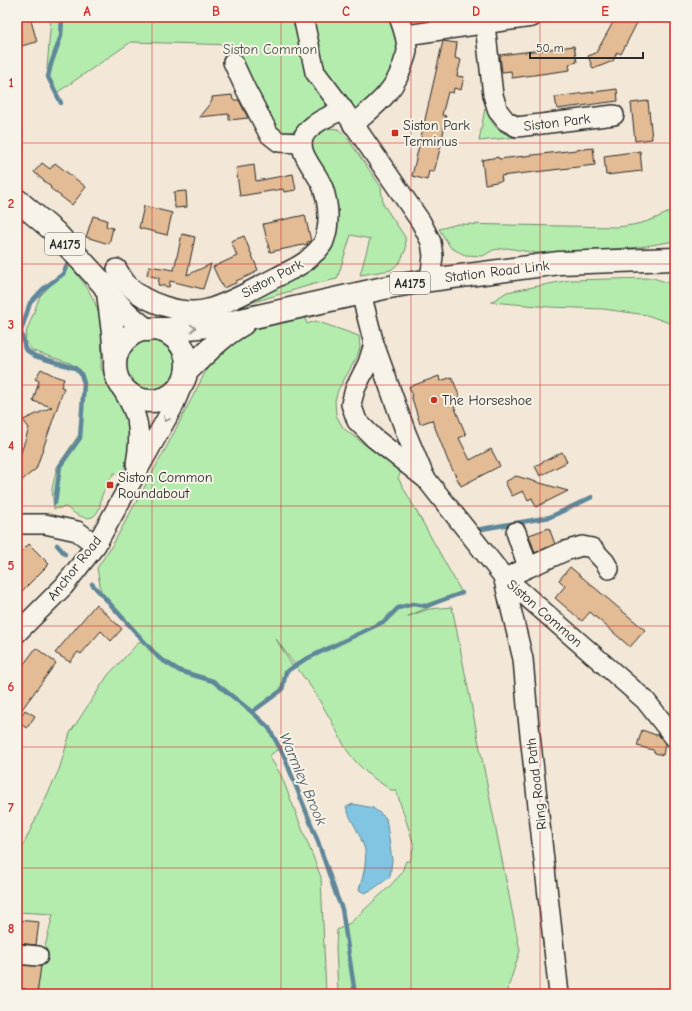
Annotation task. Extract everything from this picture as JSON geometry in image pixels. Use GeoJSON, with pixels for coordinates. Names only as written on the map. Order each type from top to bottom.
{"type":"FeatureCollection","features":[{"type":"Feature","properties":{"kind":"main road","name":"A4175"},"geometry":{"type":"LineString","coordinates":[[17,200],[55,232],[103,284],[108,293],[133,319],[150,329]]}},
{"type":"Feature","properties":{"kind":"main road","name":"Station Road Link"},"geometry":{"type":"LineString","coordinates":[[150,329],[178,329],[218,326],[361,293],[430,280],[559,264],[671,261]]}},
{"type":"Feature","properties":{"kind":"main road","name":"A4175"},"geometry":{"type":"LineString","coordinates":[[108,293],[115,357],[114,370],[120,386],[130,396],[136,399],[155,402],[168,398],[178,390],[185,377],[187,360],[183,348],[174,337],[163,331],[150,329],[141,330],[131,335],[121,343],[115,357]]}},
{"type":"Feature","properties":{"kind":"main road","name":"Station Road Link"},"geometry":{"type":"LineString","coordinates":[[185,377],[222,337],[262,315]]}},
{"type":"Feature","properties":{"kind":"street"},"geometry":{"type":"LineString","coordinates":[[303,17],[315,72],[343,109],[421,222],[431,242],[433,256],[430,280]]}},
{"type":"Feature","properties":{"kind":"street"},"geometry":{"type":"LineString","coordinates":[[353,125],[384,97],[395,84],[407,52],[406,35],[399,17]]}},
{"type":"Feature","properties":{"kind":"street"},"geometry":{"type":"LineString","coordinates":[[406,35],[485,25],[532,17]]}},
{"type":"Feature","properties":{"kind":"street","name":"Siston Park"},"geometry":{"type":"LineString","coordinates":[[485,25],[493,95],[498,112],[506,121],[517,127],[614,115]]}},
{"type":"Feature","properties":{"kind":"street"},"geometry":{"type":"LineString","coordinates":[[233,62],[269,134],[279,142],[301,143],[309,129],[343,109]]}},
{"type":"Feature","properties":{"kind":"street","name":"Siston Park"},"geometry":{"type":"LineString","coordinates":[[117,269],[127,284],[144,298],[161,305],[184,310],[207,309],[227,302],[306,261],[324,243],[328,224],[326,200],[323,188],[317,174],[302,152],[301,143]]}},
{"type":"Feature","properties":{"kind":"street","name":"Siston Common"},"geometry":{"type":"LineString","coordinates":[[361,293],[374,344],[406,433],[426,479]]}},
{"type":"Feature","properties":{"kind":"street","name":"Siston Common"},"geometry":{"type":"LineString","coordinates":[[374,344],[368,363],[355,389],[351,404],[357,421],[374,438],[426,479],[504,577],[645,700],[675,738]]}},
{"type":"Feature","properties":{"kind":"street","name":"Anchor Road"},"geometry":{"type":"LineString","coordinates":[[19,629],[64,586],[96,545],[173,407],[185,377]]}},
{"type":"Feature","properties":{"kind":"street","name":"Anchor Road"},"geometry":{"type":"LineString","coordinates":[[120,386],[130,401],[137,416],[140,432],[140,446],[134,476]]}},
{"type":"Feature","properties":{"kind":"street"},"geometry":{"type":"LineString","coordinates":[[17,524],[45,524],[77,531],[96,545]]}},
{"type":"Feature","properties":{"kind":"street"},"geometry":{"type":"LineString","coordinates":[[516,532],[528,566]]}},
{"type":"Feature","properties":{"kind":"street"},"geometry":{"type":"LineString","coordinates":[[504,577],[565,551],[582,546],[592,548],[605,562],[609,569]]}},
{"type":"Feature","properties":{"kind":"street","name":"Ring Road Path"},"geometry":{"type":"LineString","coordinates":[[504,577],[523,659],[559,994]]}},
{"type":"Feature","properties":{"kind":"street"},"geometry":{"type":"LineString","coordinates":[[17,954],[38,956]]}},
{"type":"Feature","properties":{"kind":"green space","name":"Siston Common"},"geometry":{"type":"Polygon","coordinates":[[[51,17],[292,17],[312,81],[325,99],[324,108],[298,129],[287,134],[273,130],[251,85],[235,45],[131,42],[55,94],[47,69],[51,17]]]}},
{"type":"Feature","properties":{"kind":"green space"},"geometry":{"type":"Polygon","coordinates":[[[310,17],[391,17],[399,50],[391,76],[358,111],[352,110],[323,70],[310,17]]]}},
{"type":"Feature","properties":{"kind":"green space"},"geometry":{"type":"Polygon","coordinates":[[[485,108],[496,128],[505,134],[517,137],[479,141],[485,108]]]}},
{"type":"Feature","properties":{"kind":"green space"},"geometry":{"type":"Polygon","coordinates":[[[327,128],[338,129],[346,136],[381,187],[383,204],[405,237],[406,249],[400,262],[391,270],[360,275],[370,239],[351,235],[337,279],[314,284],[217,313],[335,232],[338,221],[335,204],[308,150],[314,132],[327,128]]]}},
{"type":"Feature","properties":{"kind":"green space"},"geometry":{"type":"Polygon","coordinates":[[[675,209],[675,241],[640,247],[536,253],[507,248],[493,250],[483,256],[465,255],[451,248],[439,229],[458,224],[616,227],[633,225],[647,221],[675,209]]]}},
{"type":"Feature","properties":{"kind":"green space"},"geometry":{"type":"Polygon","coordinates":[[[70,265],[88,289],[100,317],[102,338],[101,368],[109,384],[118,396],[133,422],[130,460],[121,474],[114,473],[102,495],[98,511],[95,515],[87,518],[73,513],[66,507],[54,509],[52,489],[57,467],[80,433],[84,378],[81,370],[70,363],[33,351],[25,341],[27,330],[40,296],[70,265]]]}},
{"type":"Feature","properties":{"kind":"green space"},"geometry":{"type":"Polygon","coordinates":[[[653,278],[675,285],[675,325],[647,315],[603,309],[550,307],[491,302],[507,292],[570,280],[653,278]]]}},
{"type":"Feature","properties":{"kind":"green space"},"geometry":{"type":"Polygon","coordinates":[[[304,315],[307,324],[316,321],[359,336],[360,348],[357,357],[338,390],[335,401],[336,415],[343,428],[401,472],[398,478],[462,593],[406,617],[429,609],[452,607],[520,951],[506,994],[338,994],[336,946],[337,930],[350,923],[401,874],[406,861],[410,861],[414,845],[396,790],[391,790],[369,775],[356,762],[346,749],[313,690],[276,639],[293,667],[286,672],[282,690],[252,712],[269,728],[281,747],[269,756],[281,775],[321,877],[326,994],[37,994],[41,963],[53,914],[17,912],[17,858],[59,770],[70,733],[108,675],[140,641],[156,654],[101,591],[97,568],[113,544],[166,448],[209,365],[221,347],[251,326],[304,315]]]}},
{"type":"Feature","properties":{"kind":"green space"},"geometry":{"type":"Polygon","coordinates":[[[151,338],[162,340],[171,346],[177,355],[179,366],[177,377],[171,386],[162,392],[151,394],[140,392],[131,386],[125,377],[123,366],[125,355],[131,346],[140,340],[151,338]]]}},
{"type":"Feature","properties":{"kind":"water"},"geometry":{"type":"Polygon","coordinates":[[[353,804],[373,808],[386,818],[392,860],[390,877],[365,893],[359,890],[365,867],[365,849],[346,807],[353,804]]]}},
{"type":"Feature","properties":{"kind":"building"},"geometry":{"type":"Polygon","coordinates":[[[17,17],[30,17],[37,42],[17,47],[17,17]]]}},
{"type":"Feature","properties":{"kind":"building"},"geometry":{"type":"Polygon","coordinates":[[[616,17],[640,17],[621,54],[617,52],[613,61],[593,69],[588,56],[596,53],[616,17]]]}},
{"type":"Feature","properties":{"kind":"building"},"geometry":{"type":"Polygon","coordinates":[[[443,41],[457,43],[455,58],[461,60],[457,76],[464,77],[461,90],[454,88],[453,93],[448,92],[442,115],[446,116],[442,141],[434,172],[429,171],[427,180],[412,176],[443,41]]]}},
{"type":"Feature","properties":{"kind":"building"},"geometry":{"type":"Polygon","coordinates":[[[574,46],[577,62],[569,64],[570,70],[512,78],[511,71],[502,72],[500,55],[574,46]]]}},
{"type":"Feature","properties":{"kind":"building"},"geometry":{"type":"Polygon","coordinates":[[[617,89],[618,101],[557,109],[555,97],[617,89]]]}},
{"type":"Feature","properties":{"kind":"building"},"geometry":{"type":"Polygon","coordinates":[[[232,95],[233,100],[239,100],[248,118],[229,120],[229,114],[199,117],[212,101],[212,97],[232,95]]]}},
{"type":"Feature","properties":{"kind":"building"},"geometry":{"type":"Polygon","coordinates":[[[648,101],[652,139],[635,141],[631,103],[648,101]]]}},
{"type":"Feature","properties":{"kind":"building"},"geometry":{"type":"Polygon","coordinates":[[[593,148],[595,165],[501,176],[502,181],[485,184],[482,160],[498,157],[499,159],[593,148]]]}},
{"type":"Feature","properties":{"kind":"building"},"geometry":{"type":"Polygon","coordinates":[[[640,151],[642,171],[606,175],[604,156],[640,151]]]}},
{"type":"Feature","properties":{"kind":"building"},"geometry":{"type":"Polygon","coordinates":[[[42,163],[50,169],[55,163],[86,187],[72,205],[50,188],[51,187],[34,172],[42,163]]]}},
{"type":"Feature","properties":{"kind":"building"},"geometry":{"type":"Polygon","coordinates":[[[254,165],[256,181],[293,174],[296,190],[284,192],[283,189],[240,196],[236,168],[254,165]]]}},
{"type":"Feature","properties":{"kind":"building"},"geometry":{"type":"Polygon","coordinates":[[[186,191],[187,207],[175,208],[174,192],[186,191]]]}},
{"type":"Feature","properties":{"kind":"building"},"geometry":{"type":"Polygon","coordinates":[[[144,206],[172,213],[167,235],[139,228],[144,206]]]}},
{"type":"Feature","properties":{"kind":"building"},"geometry":{"type":"Polygon","coordinates":[[[305,215],[311,241],[307,242],[308,244],[270,252],[263,224],[305,215]]]}},
{"type":"Feature","properties":{"kind":"building"},"geometry":{"type":"Polygon","coordinates":[[[93,216],[107,220],[106,226],[113,228],[109,244],[86,237],[93,216]]]}},
{"type":"Feature","properties":{"kind":"building"},"geometry":{"type":"Polygon","coordinates":[[[182,234],[195,237],[187,275],[211,264],[203,289],[170,281],[169,287],[158,285],[159,278],[147,275],[149,266],[174,270],[182,234]]]}},
{"type":"Feature","properties":{"kind":"building"},"geometry":{"type":"Polygon","coordinates":[[[244,236],[258,270],[254,272],[255,273],[236,281],[236,283],[223,288],[213,267],[237,256],[231,241],[244,236]]]}},
{"type":"Feature","properties":{"kind":"building"},"geometry":{"type":"Polygon","coordinates":[[[41,369],[64,379],[61,387],[64,388],[36,469],[17,484],[17,465],[29,428],[23,420],[52,407],[33,401],[39,381],[35,379],[41,369]]]}},
{"type":"Feature","properties":{"kind":"building"},"geometry":{"type":"Polygon","coordinates":[[[439,376],[440,381],[452,377],[460,398],[452,401],[466,435],[459,438],[470,460],[491,449],[500,466],[461,486],[448,461],[432,420],[420,424],[409,387],[439,376]]]}},
{"type":"Feature","properties":{"kind":"building"},"geometry":{"type":"Polygon","coordinates":[[[562,452],[567,462],[540,476],[535,466],[562,452]]]}},
{"type":"Feature","properties":{"kind":"building"},"geometry":{"type":"Polygon","coordinates":[[[516,476],[568,491],[536,507],[532,498],[528,500],[523,491],[512,496],[505,482],[516,476]]]}},
{"type":"Feature","properties":{"kind":"building"},"geometry":{"type":"Polygon","coordinates":[[[549,528],[555,544],[535,553],[529,535],[549,528]]]}},
{"type":"Feature","properties":{"kind":"building"},"geometry":{"type":"Polygon","coordinates":[[[29,544],[49,564],[17,596],[17,556],[29,544]]]}},
{"type":"Feature","properties":{"kind":"building"},"geometry":{"type":"Polygon","coordinates":[[[570,567],[645,630],[630,647],[590,612],[582,621],[555,598],[565,586],[559,580],[570,567]]]}},
{"type":"Feature","properties":{"kind":"building"},"geometry":{"type":"Polygon","coordinates":[[[96,604],[122,629],[111,641],[101,631],[81,654],[78,652],[70,662],[55,653],[96,604]]]}},
{"type":"Feature","properties":{"kind":"building"},"geometry":{"type":"Polygon","coordinates":[[[36,648],[56,663],[17,716],[17,673],[36,648]]]}},
{"type":"Feature","properties":{"kind":"building"},"geometry":{"type":"Polygon","coordinates":[[[25,710],[35,716],[27,728],[17,722],[25,710]]]}},
{"type":"Feature","properties":{"kind":"building"},"geometry":{"type":"Polygon","coordinates":[[[642,730],[656,735],[658,734],[665,744],[663,755],[655,753],[653,750],[637,746],[642,730]]]}},
{"type":"Feature","properties":{"kind":"building"},"geometry":{"type":"Polygon","coordinates":[[[17,920],[39,922],[36,945],[17,943],[17,920]]]}},
{"type":"Feature","properties":{"kind":"building"},"geometry":{"type":"Polygon","coordinates":[[[17,965],[41,966],[37,994],[25,994],[26,989],[17,988],[17,965]]]}},
{"type":"Feature","properties":{"kind":"waterway","name":"Warmley Brook"},"geometry":{"type":"LineString","coordinates":[[61,103],[48,77],[61,36],[62,17]]}},
{"type":"Feature","properties":{"kind":"waterway","name":"Warmley Brook"},"geometry":{"type":"LineString","coordinates":[[55,503],[60,466],[80,438],[84,383],[81,374],[75,368],[35,356],[25,349],[21,331],[30,303],[43,289],[63,274],[69,261]]}},
{"type":"Feature","properties":{"kind":"waterway"},"geometry":{"type":"LineString","coordinates":[[476,530],[550,517],[592,497]]}},
{"type":"Feature","properties":{"kind":"waterway","name":"Warmley Brook"},"geometry":{"type":"LineString","coordinates":[[57,545],[65,554]]}},
{"type":"Feature","properties":{"kind":"waterway","name":"Warmley Brook"},"geometry":{"type":"LineString","coordinates":[[92,584],[159,658],[180,671],[213,681],[252,712],[269,728],[284,756],[317,839],[342,909],[355,994]]}},
{"type":"Feature","properties":{"kind":"waterway"},"geometry":{"type":"LineString","coordinates":[[252,712],[282,690],[286,672],[304,660],[385,621],[398,608],[413,604],[426,606],[462,593]]}},
{"type":"Feature","properties":{"kind":"place","name":"Siston Park Terminus"},"geometry":{"type":"Point","coordinates":[395,133]}},
{"type":"Feature","properties":{"kind":"place","name":"The Horseshoe"},"geometry":{"type":"Point","coordinates":[434,400]}},
{"type":"Feature","properties":{"kind":"place","name":"Siston Common Roundabout"},"geometry":{"type":"Point","coordinates":[110,485]}}]}
